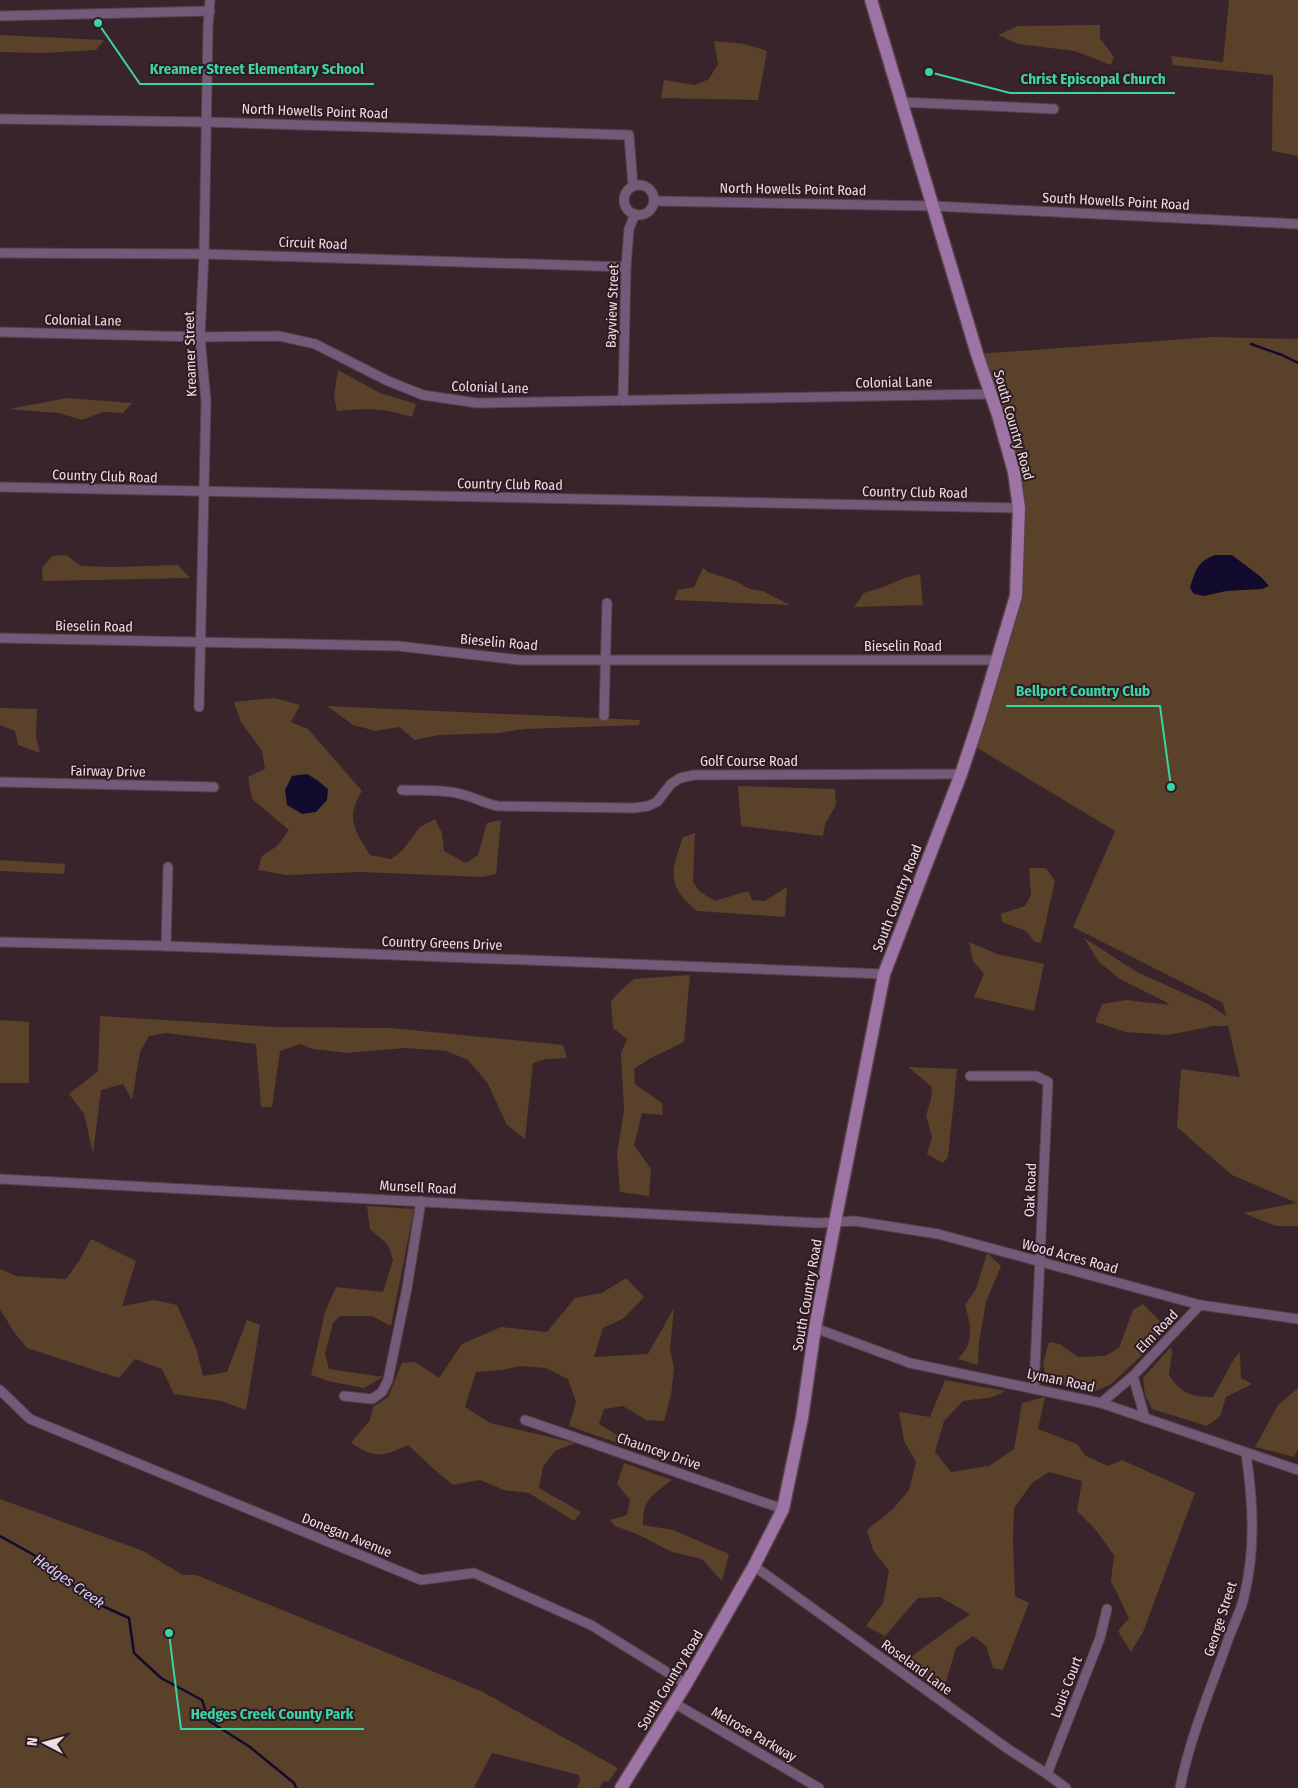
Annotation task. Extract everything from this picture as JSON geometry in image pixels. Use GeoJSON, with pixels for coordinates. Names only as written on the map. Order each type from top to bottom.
{"type":"FeatureCollection","features":[{"type":"Feature","properties":{"kind":"main road","name":"South Country Road"},"geometry":{"type":"LineString","coordinates":[[621,1788],[686,1684],[754,1566],[783,1509],[802,1418],[835,1222],[884,974],[961,774],[1016,596],[1020,508],[1014,472],[992,394],[900,102],[871,0]]}},
{"type":"Feature","properties":{"kind":"street","name":"Kreamer Street"},"geometry":{"type":"LineString","coordinates":[[199,707],[206,401],[200,336],[204,254],[210,0]]}},
{"type":"Feature","properties":{"kind":"street"},"geometry":{"type":"LineString","coordinates":[[0,16],[210,11]]}},
{"type":"Feature","properties":{"kind":"street"},"geometry":{"type":"LineString","coordinates":[[900,102],[1054,110]]}},
{"type":"Feature","properties":{"kind":"street","name":"North Howells Point Road"},"geometry":{"type":"LineString","coordinates":[[0,119],[206,122],[629,135],[633,186]]}},
{"type":"Feature","properties":{"kind":"street"},"geometry":{"type":"LineString","coordinates":[[633,186],[643,186],[653,196],[654,201],[650,210],[646,213],[636,214],[628,210],[624,202],[626,192],[633,186]]}},
{"type":"Feature","properties":{"kind":"street","name":"North Howells Point Road"},"geometry":{"type":"LineString","coordinates":[[654,201],[933,206]]}},
{"type":"Feature","properties":{"kind":"street","name":"South Howells Point Road"},"geometry":{"type":"LineString","coordinates":[[933,206],[1298,224]]}},
{"type":"Feature","properties":{"kind":"street","name":"Bayview Street"},"geometry":{"type":"LineString","coordinates":[[623,401],[626,267],[629,229],[636,214]]}},
{"type":"Feature","properties":{"kind":"street","name":"Circuit Road"},"geometry":{"type":"LineString","coordinates":[[0,254],[204,254],[626,267]]}},
{"type":"Feature","properties":{"kind":"street","name":"Colonial Lane"},"geometry":{"type":"LineString","coordinates":[[0,332],[279,336],[315,344],[423,395],[477,403],[992,394]]}},
{"type":"Feature","properties":{"kind":"street","name":"Country Club Road"},"geometry":{"type":"LineString","coordinates":[[0,487],[1020,508]]}},
{"type":"Feature","properties":{"kind":"street"},"geometry":{"type":"LineString","coordinates":[[604,716],[606,603]]}},
{"type":"Feature","properties":{"kind":"street","name":"Bieselin Road"},"geometry":{"type":"LineString","coordinates":[[0,638],[398,646],[520,660],[997,660]]}},
{"type":"Feature","properties":{"kind":"street","name":"Golf Course Road"},"geometry":{"type":"LineString","coordinates":[[402,790],[464,794],[484,804],[498,806],[634,808],[648,806],[657,802],[671,784],[680,778],[694,775],[961,774]]}},
{"type":"Feature","properties":{"kind":"street","name":"Fairway Drive"},"geometry":{"type":"LineString","coordinates":[[0,782],[214,787]]}},
{"type":"Feature","properties":{"kind":"street"},"geometry":{"type":"LineString","coordinates":[[166,946],[168,867]]}},
{"type":"Feature","properties":{"kind":"street","name":"Country Greens Drive"},"geometry":{"type":"LineString","coordinates":[[0,942],[166,946],[884,974]]}},
{"type":"Feature","properties":{"kind":"street","name":"Oak Road"},"geometry":{"type":"LineString","coordinates":[[970,1076],[1036,1076],[1048,1082],[1034,1388]]}},
{"type":"Feature","properties":{"kind":"street","name":"Munsell Road"},"geometry":{"type":"LineString","coordinates":[[0,1180],[818,1223],[835,1222]]}},
{"type":"Feature","properties":{"kind":"street"},"geometry":{"type":"LineString","coordinates":[[344,1396],[372,1399],[382,1392],[388,1380],[407,1288],[421,1201]]}},
{"type":"Feature","properties":{"kind":"street","name":"Wood Acres Road"},"geometry":{"type":"LineString","coordinates":[[835,1222],[855,1221],[938,1234],[1200,1305],[1298,1319]]}},
{"type":"Feature","properties":{"kind":"street","name":"Elm Road"},"geometry":{"type":"LineString","coordinates":[[1101,1403],[1133,1376],[1200,1305]]}},
{"type":"Feature","properties":{"kind":"street","name":"Lyman Road"},"geometry":{"type":"LineString","coordinates":[[816,1328],[910,1364],[1101,1403],[1298,1470]]}},
{"type":"Feature","properties":{"kind":"street"},"geometry":{"type":"LineString","coordinates":[[1133,1376],[1145,1418]]}},
{"type":"Feature","properties":{"kind":"street","name":"Donegan Avenue"},"geometry":{"type":"LineString","coordinates":[[0,1390],[30,1419],[421,1580],[474,1573],[591,1626],[686,1684]]}},
{"type":"Feature","properties":{"kind":"street","name":"Chauncey Drive"},"geometry":{"type":"LineString","coordinates":[[525,1420],[783,1509]]}},
{"type":"Feature","properties":{"kind":"street","name":"George Street"},"geometry":{"type":"LineString","coordinates":[[1180,1788],[1186,1760],[1244,1598],[1253,1547],[1251,1489],[1246,1453]]}},
{"type":"Feature","properties":{"kind":"street","name":"Roseland Lane"},"geometry":{"type":"LineString","coordinates":[[754,1566],[1008,1749],[1048,1774],[1066,1788]]}},
{"type":"Feature","properties":{"kind":"street","name":"Louis Court"},"geometry":{"type":"LineString","coordinates":[[1048,1774],[1100,1638],[1107,1609]]}},
{"type":"Feature","properties":{"kind":"street","name":"Melrose Parkway"},"geometry":{"type":"LineString","coordinates":[[674,1703],[819,1788]]}},
{"type":"Feature","properties":{"kind":"shaded area"},"geometry":{"type":"Polygon","coordinates":[[[1229,0],[1298,0],[1298,156],[1272,151],[1273,75],[1173,65],[1171,56],[1223,62],[1229,0]]]}},
{"type":"Feature","properties":{"kind":"shaded area"},"geometry":{"type":"Polygon","coordinates":[[[1100,25],[1100,38],[1114,57],[1111,65],[1075,51],[1018,44],[998,35],[1018,26],[1100,25]]]}},
{"type":"Feature","properties":{"kind":"shaded area"},"geometry":{"type":"Polygon","coordinates":[[[0,35],[104,40],[96,50],[43,53],[0,52],[0,35]]]}},
{"type":"Feature","properties":{"kind":"shaded area"},"geometry":{"type":"Polygon","coordinates":[[[714,41],[745,44],[767,51],[758,100],[661,98],[664,80],[695,85],[709,79],[718,64],[714,41]]]}},
{"type":"Feature","properties":{"kind":"shaded area"},"geometry":{"type":"Polygon","coordinates":[[[1213,337],[1298,339],[1298,1226],[1276,1226],[1243,1213],[1297,1203],[1232,1175],[1177,1127],[1181,1069],[1240,1077],[1228,1026],[1213,1026],[1169,1035],[1126,1032],[1095,1022],[1102,1004],[1126,1000],[1169,1005],[1120,979],[1099,962],[1084,938],[1137,972],[1208,1004],[1226,1016],[1223,1003],[1073,927],[1115,831],[971,744],[1016,596],[1019,508],[977,354],[1213,337]]]}},
{"type":"Feature","properties":{"kind":"shaded area"},"geometry":{"type":"Polygon","coordinates":[[[338,370],[380,393],[416,404],[412,417],[375,410],[337,411],[334,396],[338,370]]]}},
{"type":"Feature","properties":{"kind":"shaded area"},"geometry":{"type":"Polygon","coordinates":[[[67,398],[132,403],[123,413],[103,412],[82,420],[59,413],[9,409],[67,398]]]}},
{"type":"Feature","properties":{"kind":"shaded area"},"geometry":{"type":"Polygon","coordinates":[[[66,555],[81,566],[178,565],[190,578],[43,581],[42,568],[52,556],[66,555]]]}},
{"type":"Feature","properties":{"kind":"shaded area"},"geometry":{"type":"Polygon","coordinates":[[[1216,555],[1232,555],[1261,577],[1269,586],[1262,589],[1226,591],[1204,596],[1194,594],[1190,588],[1198,567],[1205,560],[1216,555]]]}},
{"type":"Feature","properties":{"kind":"shaded area"},"geometry":{"type":"Polygon","coordinates":[[[703,568],[708,572],[736,581],[750,589],[763,591],[790,605],[674,600],[678,590],[694,587],[703,568]]]}},
{"type":"Feature","properties":{"kind":"shaded area"},"geometry":{"type":"Polygon","coordinates":[[[920,574],[923,605],[854,607],[864,593],[920,574]]]}},
{"type":"Feature","properties":{"kind":"shaded area"},"geometry":{"type":"Polygon","coordinates":[[[275,698],[300,705],[291,722],[308,729],[362,791],[354,809],[353,817],[356,831],[370,855],[391,859],[402,851],[420,827],[435,819],[442,833],[444,851],[466,863],[478,855],[487,823],[501,820],[496,874],[482,877],[361,872],[287,875],[258,870],[262,856],[277,846],[289,830],[252,799],[248,777],[265,769],[262,751],[241,722],[234,702],[275,698]]]}},
{"type":"Feature","properties":{"kind":"shaded area"},"geometry":{"type":"Polygon","coordinates":[[[327,706],[640,720],[639,725],[525,729],[499,733],[439,735],[415,740],[399,727],[376,731],[353,725],[327,706]]]}},
{"type":"Feature","properties":{"kind":"shaded area"},"geometry":{"type":"Polygon","coordinates":[[[0,708],[37,709],[36,737],[40,753],[18,745],[15,731],[0,725],[0,708]]]}},
{"type":"Feature","properties":{"kind":"shaded area"},"geometry":{"type":"Polygon","coordinates":[[[307,774],[328,789],[327,800],[316,812],[302,814],[287,805],[285,790],[292,776],[307,774]]]}},
{"type":"Feature","properties":{"kind":"shaded area"},"geometry":{"type":"Polygon","coordinates":[[[738,786],[835,789],[836,805],[825,824],[823,836],[741,826],[738,786]]]}},
{"type":"Feature","properties":{"kind":"shaded area"},"geometry":{"type":"Polygon","coordinates":[[[695,833],[693,882],[700,892],[715,901],[748,891],[752,900],[765,901],[787,887],[785,917],[697,911],[687,902],[676,886],[674,869],[683,837],[695,833]]]}},
{"type":"Feature","properties":{"kind":"shaded area"},"geometry":{"type":"Polygon","coordinates":[[[0,860],[65,864],[64,874],[0,871],[0,860]]]}},
{"type":"Feature","properties":{"kind":"shaded area"},"geometry":{"type":"Polygon","coordinates":[[[1029,868],[1046,868],[1055,881],[1041,943],[1035,942],[1026,931],[1002,922],[1001,914],[1025,906],[1031,895],[1029,868]]]}},
{"type":"Feature","properties":{"kind":"shaded area"},"geometry":{"type":"Polygon","coordinates":[[[969,942],[997,954],[1044,964],[1034,1011],[974,997],[984,974],[973,961],[969,942]]]}},
{"type":"Feature","properties":{"kind":"shaded area"},"geometry":{"type":"Polygon","coordinates":[[[690,975],[684,1042],[651,1058],[634,1069],[635,1084],[662,1103],[663,1115],[642,1113],[634,1145],[651,1169],[649,1196],[620,1192],[617,1154],[624,1110],[621,1053],[627,1039],[613,1028],[611,1002],[634,979],[690,975]]]}},
{"type":"Feature","properties":{"kind":"shaded area"},"geometry":{"type":"Polygon","coordinates":[[[100,1016],[277,1027],[390,1028],[563,1045],[567,1058],[546,1059],[533,1063],[525,1139],[507,1125],[487,1082],[468,1060],[446,1051],[405,1048],[347,1053],[312,1049],[301,1044],[280,1051],[272,1107],[261,1107],[256,1044],[166,1033],[149,1036],[140,1052],[132,1100],[123,1084],[101,1090],[93,1153],[84,1114],[69,1094],[98,1071],[100,1016]]]}},
{"type":"Feature","properties":{"kind":"shaded area"},"geometry":{"type":"Polygon","coordinates":[[[0,1020],[29,1022],[29,1083],[0,1083],[0,1020]]]}},
{"type":"Feature","properties":{"kind":"shaded area"},"geometry":{"type":"Polygon","coordinates":[[[908,1067],[957,1069],[948,1157],[943,1163],[927,1154],[932,1137],[926,1115],[931,1100],[932,1087],[908,1067]]]}},
{"type":"Feature","properties":{"kind":"shaded area"},"geometry":{"type":"Polygon","coordinates":[[[367,1206],[414,1209],[391,1326],[372,1316],[340,1316],[333,1323],[325,1354],[329,1369],[383,1377],[364,1388],[328,1381],[311,1375],[325,1312],[336,1287],[383,1292],[393,1260],[388,1245],[370,1229],[367,1206]]]}},
{"type":"Feature","properties":{"kind":"shaded area"},"geometry":{"type":"Polygon","coordinates":[[[91,1239],[136,1261],[122,1306],[154,1300],[177,1305],[196,1348],[203,1376],[227,1372],[247,1320],[260,1325],[246,1410],[221,1401],[174,1394],[162,1369],[135,1359],[119,1378],[27,1348],[14,1332],[0,1309],[0,1269],[16,1276],[66,1279],[91,1239]]]}},
{"type":"Feature","properties":{"kind":"shaded area"},"geometry":{"type":"Polygon","coordinates":[[[987,1253],[1001,1266],[986,1302],[979,1342],[978,1365],[958,1359],[967,1347],[970,1334],[965,1305],[976,1289],[987,1253]]]}},
{"type":"Feature","properties":{"kind":"shaded area"},"geometry":{"type":"Polygon","coordinates":[[[626,1278],[644,1297],[624,1318],[603,1328],[594,1357],[648,1354],[674,1308],[670,1349],[674,1369],[671,1395],[664,1421],[646,1420],[623,1406],[604,1409],[599,1424],[630,1443],[615,1442],[569,1426],[576,1402],[568,1379],[546,1368],[521,1366],[476,1372],[465,1407],[490,1423],[575,1443],[555,1451],[543,1467],[539,1488],[581,1512],[574,1521],[529,1493],[504,1490],[480,1480],[453,1485],[408,1445],[385,1454],[373,1454],[351,1443],[370,1420],[373,1407],[388,1397],[402,1363],[415,1362],[439,1378],[462,1344],[501,1327],[547,1332],[575,1298],[602,1293],[626,1278]]]}},
{"type":"Feature","properties":{"kind":"shaded area"},"geometry":{"type":"Polygon","coordinates":[[[1143,1304],[1160,1321],[1156,1342],[1111,1384],[1092,1393],[1051,1382],[1045,1374],[1043,1364],[1049,1342],[1060,1344],[1078,1357],[1105,1356],[1119,1348],[1133,1310],[1143,1304]]]}},
{"type":"Feature","properties":{"kind":"shaded area"},"geometry":{"type":"Polygon","coordinates":[[[1171,1347],[1169,1375],[1187,1393],[1213,1397],[1234,1359],[1240,1352],[1241,1378],[1252,1384],[1226,1397],[1220,1416],[1207,1426],[1152,1409],[1145,1395],[1143,1378],[1171,1347]]]}},
{"type":"Feature","properties":{"kind":"shaded area"},"geometry":{"type":"Polygon","coordinates":[[[945,1380],[1005,1391],[993,1397],[963,1401],[944,1421],[935,1452],[951,1472],[989,1466],[1014,1449],[1022,1403],[1045,1397],[1038,1429],[1077,1444],[1086,1456],[1108,1466],[1122,1460],[1195,1493],[1143,1632],[1131,1652],[1118,1631],[1129,1618],[1111,1581],[1114,1555],[1095,1529],[1077,1511],[1082,1481],[1049,1472],[1032,1483],[1014,1508],[1015,1596],[1029,1603],[1003,1670],[993,1668],[986,1646],[973,1636],[956,1648],[946,1682],[926,1679],[909,1658],[970,1614],[940,1597],[918,1598],[885,1636],[866,1626],[883,1603],[889,1571],[873,1550],[867,1530],[893,1509],[909,1490],[916,1462],[904,1441],[899,1412],[930,1417],[945,1380]]]}},
{"type":"Feature","properties":{"kind":"shaded area"},"geometry":{"type":"Polygon","coordinates":[[[1298,1388],[1298,1448],[1294,1457],[1255,1447],[1278,1405],[1298,1388]]]}},
{"type":"Feature","properties":{"kind":"shaded area"},"geometry":{"type":"Polygon","coordinates":[[[624,1463],[672,1480],[650,1498],[643,1516],[643,1525],[673,1530],[729,1554],[722,1581],[702,1559],[672,1552],[637,1534],[615,1526],[610,1520],[627,1515],[630,1500],[617,1484],[624,1463]]]}},
{"type":"Feature","properties":{"kind":"shaded area"},"geometry":{"type":"Polygon","coordinates":[[[0,1499],[143,1551],[183,1575],[196,1575],[481,1691],[618,1768],[608,1782],[604,1781],[599,1788],[577,1788],[580,1781],[579,1775],[492,1753],[474,1788],[0,1788],[0,1499]]]}},
{"type":"Feature","properties":{"kind":"waterway"},"geometry":{"type":"LineString","coordinates":[[1251,344],[1298,363]]}},
{"type":"Feature","properties":{"kind":"waterway","name":"Hedges Creek"},"geometry":{"type":"LineString","coordinates":[[0,1536],[34,1555],[98,1604],[129,1618],[134,1653],[161,1678],[202,1700],[209,1721],[250,1747],[294,1783],[296,1788]]}},
{"type":"Feature","properties":{"kind":"place","name":"Kreamer Street Elementary School"},"geometry":{"type":"Point","coordinates":[98,23]}},
{"type":"Feature","properties":{"kind":"place","name":"Christ Episcopal Church"},"geometry":{"type":"Point","coordinates":[929,72]}},
{"type":"Feature","properties":{"kind":"place","name":"Bellport Country Club"},"geometry":{"type":"Point","coordinates":[1171,787]}},
{"type":"Feature","properties":{"kind":"place","name":"Hedges Creek County Park"},"geometry":{"type":"Point","coordinates":[169,1633]}}]}
